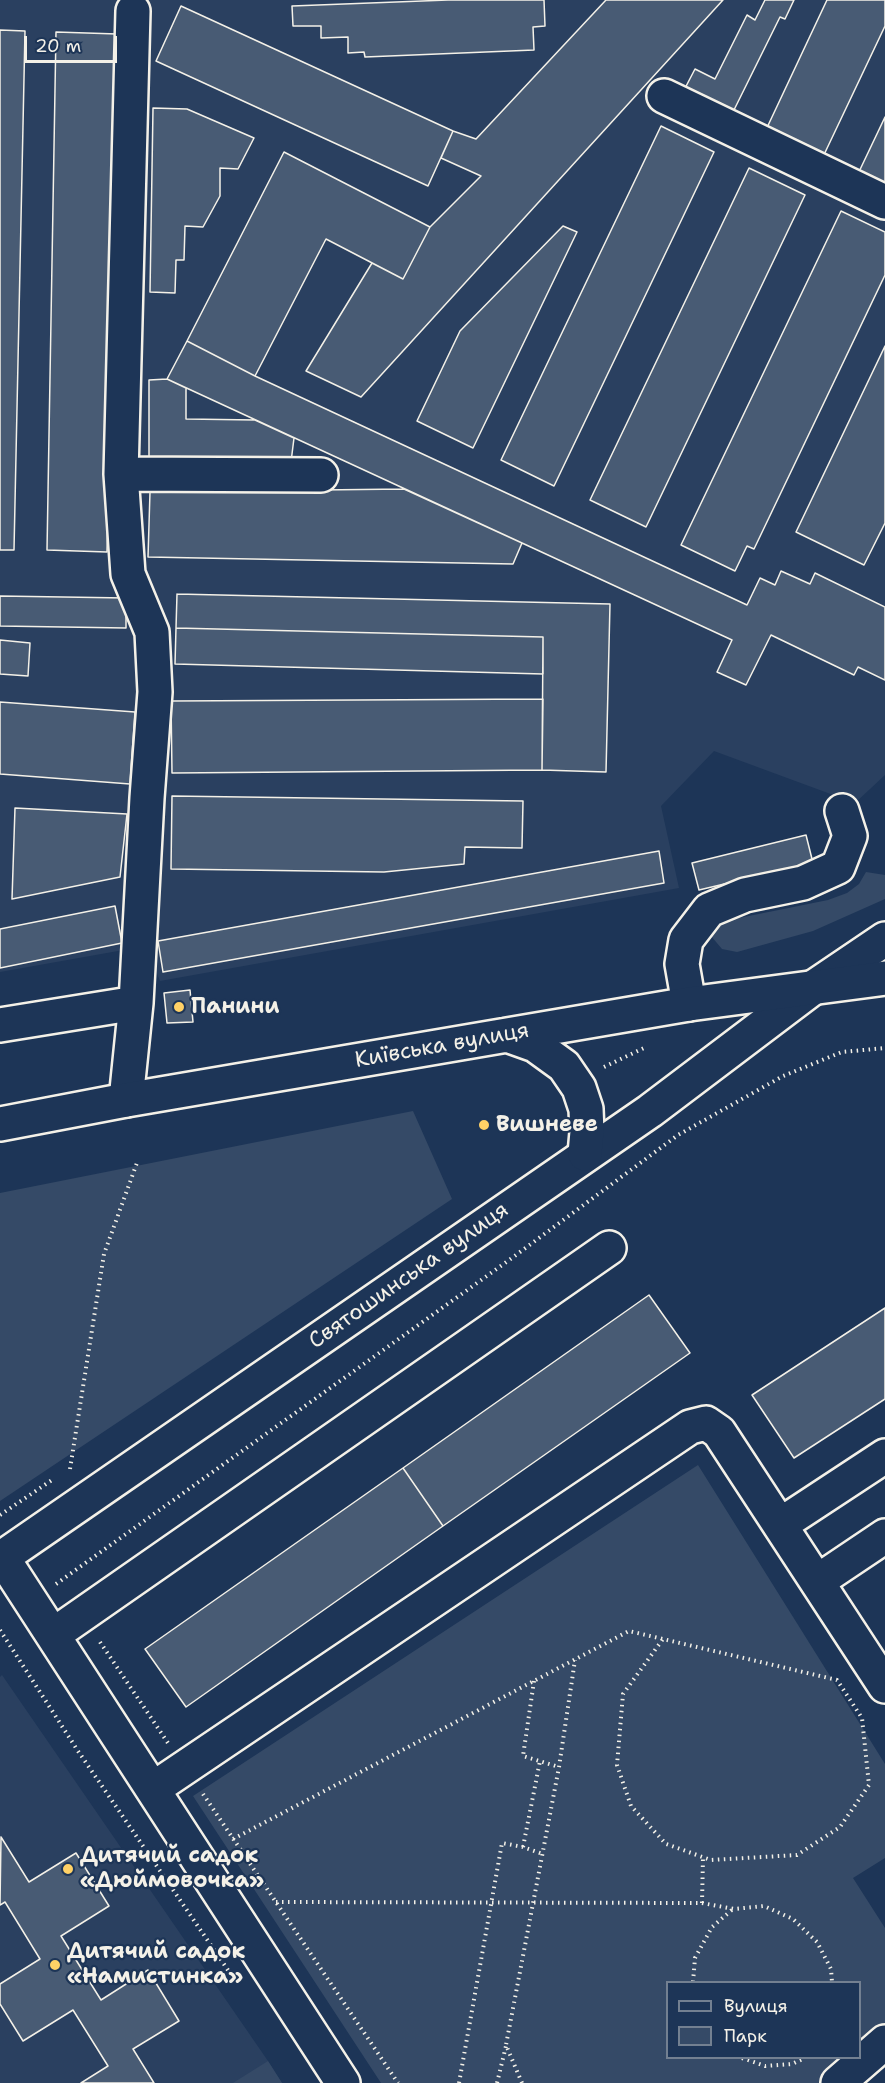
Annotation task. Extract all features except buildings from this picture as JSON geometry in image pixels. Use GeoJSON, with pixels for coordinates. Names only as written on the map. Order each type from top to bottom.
{"type":"FeatureCollection","features":[{"type":"Feature","properties":{"kind":"street"},"geometry":{"type":"LineString","coordinates":[[126,1100],[136,1003],[155,692],[152,632],[129,574],[121,474],[133,11]]}},
{"type":"Feature","properties":{"kind":"street"},"geometry":{"type":"LineString","coordinates":[[664,96],[885,202]]}},
{"type":"Feature","properties":{"kind":"street"},"geometry":{"type":"LineString","coordinates":[[121,474],[321,475]]}},
{"type":"Feature","properties":{"kind":"street"},"geometry":{"type":"LineString","coordinates":[[689,1004],[682,964],[686,940],[709,910],[745,895],[803,883],[838,867],[850,836],[842,811]]}},
{"type":"Feature","properties":{"kind":"street","name":"Святошинська вулиця"},"geometry":{"type":"LineString","coordinates":[[1,1558],[650,1111],[814,987],[885,939]]}},
{"type":"Feature","properties":{"kind":"street","name":"Київська вулиця"},"geometry":{"type":"LineString","coordinates":[[0,1124],[126,1100],[689,1004],[885,978]]}},
{"type":"Feature","properties":{"kind":"street"},"geometry":{"type":"LineString","coordinates":[[0,1025],[136,1003]]}},
{"type":"Feature","properties":{"kind":"street"},"geometry":{"type":"LineString","coordinates":[[507,1035],[535,1045],[564,1066],[579,1088],[586,1109],[585,1154]]}},
{"type":"Feature","properties":{"kind":"street"},"geometry":{"type":"LineString","coordinates":[[53,1635],[609,1248]]}},
{"type":"Feature","properties":{"kind":"street"},"geometry":{"type":"LineString","coordinates":[[153,1789],[690,1427],[706,1423],[719,1432],[885,1686]]}},
{"type":"Feature","properties":{"kind":"street"},"geometry":{"type":"LineString","coordinates":[[780,1525],[885,1456]]}},
{"type":"Feature","properties":{"kind":"street"},"geometry":{"type":"LineString","coordinates":[[818,1581],[885,1536]]}},
{"type":"Feature","properties":{"kind":"street"},"geometry":{"type":"LineString","coordinates":[[1,1558],[32,1602],[343,2083]]}},
{"type":"Feature","properties":{"kind":"street"},"geometry":{"type":"LineString","coordinates":[[838,2083],[885,2042]]}},
{"type":"Feature","properties":{"kind":"path"},"geometry":{"type":"LineString","coordinates":[[603,1068],[644,1048]]}},
{"type":"Feature","properties":{"kind":"path"},"geometry":{"type":"LineString","coordinates":[[32,1602],[512,1258],[678,1135],[783,1076],[842,1052],[885,1048]]}},
{"type":"Feature","properties":{"kind":"path"},"geometry":{"type":"LineString","coordinates":[[70,1469],[104,1254],[138,1160]]}},
{"type":"Feature","properties":{"kind":"path"},"geometry":{"type":"LineString","coordinates":[[60,1582],[398,2083]]}},
{"type":"Feature","properties":{"kind":"path"},"geometry":{"type":"LineString","coordinates":[[0,1630],[78,1751],[233,1978]]}},
{"type":"Feature","properties":{"kind":"path"},"geometry":{"type":"LineString","coordinates":[[233,1839],[629,1631],[663,1639],[837,1680],[862,1718],[869,1785],[840,1827],[797,1855],[711,1860],[666,1844],[631,1806],[617,1765],[623,1694],[663,1639]]}},
{"type":"Feature","properties":{"kind":"path"},"geometry":{"type":"LineString","coordinates":[[497,2083],[560,1767],[575,1659]]}},
{"type":"Feature","properties":{"kind":"path"},"geometry":{"type":"LineString","coordinates":[[534,1680],[523,1756],[560,1767]]}},
{"type":"Feature","properties":{"kind":"path"},"geometry":{"type":"LineString","coordinates":[[523,1847],[540,1761]]}},
{"type":"Feature","properties":{"kind":"path"},"geometry":{"type":"LineString","coordinates":[[459,2083],[502,1843],[543,1854]]}},
{"type":"Feature","properties":{"kind":"path"},"geometry":{"type":"LineString","coordinates":[[702,1903],[703,1857]]}},
{"type":"Feature","properties":{"kind":"path"},"geometry":{"type":"LineString","coordinates":[[276,1902],[702,1903],[734,1909],[764,1906],[793,1919],[817,1942],[831,1969],[832,1981]]}},
{"type":"Feature","properties":{"kind":"path"},"geometry":{"type":"LineString","coordinates":[[693,1981],[695,1958],[712,1927],[734,1909]]}},
{"type":"Feature","properties":{"kind":"path"},"geometry":{"type":"LineString","coordinates":[[506,2045],[522,2083]]}},
{"type":"Feature","properties":{"kind":"path"},"geometry":{"type":"LineString","coordinates":[[745,2059],[765,2066],[792,2064],[803,2059]]}},
{"type":"Feature","properties":{"kind":"shaded area"},"geometry":{"type":"Polygon","coordinates":[[[0,0],[885,0],[885,775],[855,803],[714,751],[661,806],[679,888],[160,981],[146,946],[0,972],[0,0]]]}},
{"type":"Feature","properties":{"kind":"shaded area","name":"Дитячий садок «Дюймовочка»"},"geometry":{"type":"Polygon","coordinates":[[[2,1675],[282,2083],[0,2083],[0,1677],[2,1675]]]}},
{"type":"Feature","properties":{"kind":"green space"},"geometry":{"type":"Polygon","coordinates":[[[866,872],[885,875],[885,899],[813,931],[737,952],[722,949],[711,936],[713,927],[724,921],[828,900],[847,893],[859,884],[866,872]]]}},
{"type":"Feature","properties":{"kind":"green space"},"geometry":{"type":"Polygon","coordinates":[[[413,1111],[452,1199],[0,1501],[0,1193],[413,1111]]]}},
{"type":"Feature","properties":{"kind":"green space"},"geometry":{"type":"Polygon","coordinates":[[[698,1465],[885,1764],[885,1858],[853,1878],[885,1928],[885,2027],[861,2048],[861,1981],[666,1981],[666,2059],[849,2059],[821,2083],[381,2083],[193,1796],[698,1465]]]}},
{"type":"Feature","properties":{"kind":"green space"},"geometry":{"type":"Polygon","coordinates":[[[268,2061],[282,2083],[233,2083],[268,2061]]]}},
{"type":"Feature","properties":{"kind":"place","name":"Панини"},"geometry":{"type":"Point","coordinates":[179,1007]}},
{"type":"Feature","properties":{"kind":"place","name":"Вишневе"},"geometry":{"type":"Point","coordinates":[484,1125]}},
{"type":"Feature","properties":{"kind":"place","name":"Дитячий садок «Дюймовочка»"},"geometry":{"type":"Point","coordinates":[68,1869]}},
{"type":"Feature","properties":{"kind":"place","name":"Дитячий садок «Намистинка»"},"geometry":{"type":"Point","coordinates":[55,1965]}}]}
